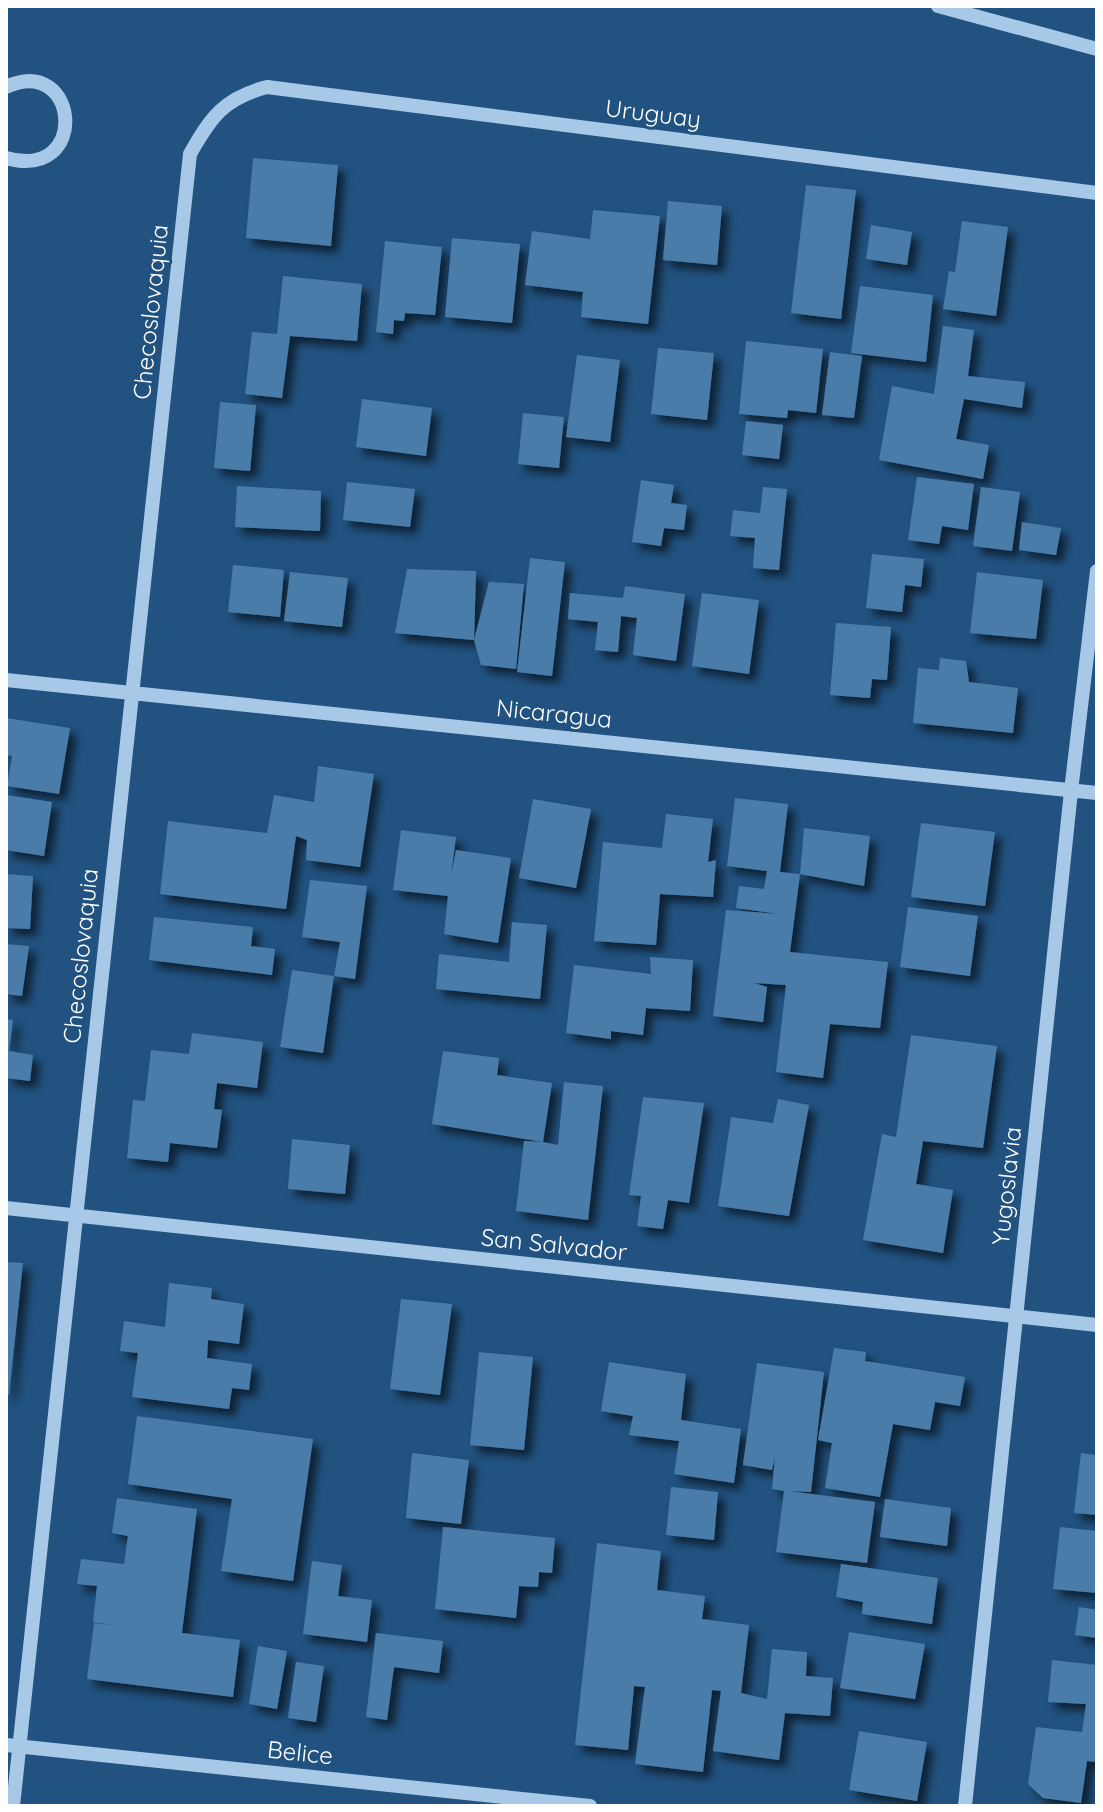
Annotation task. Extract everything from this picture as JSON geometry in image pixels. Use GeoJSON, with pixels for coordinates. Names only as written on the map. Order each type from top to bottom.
{"type":"FeatureCollection","features":[{"type":"Feature","properties":{"kind":"street"},"geometry":{"type":"LineString","coordinates":[[938,6],[1097,49]]}},
{"type":"Feature","properties":{"kind":"street"},"geometry":{"type":"LineString","coordinates":[[6,87],[24,79],[47,84],[63,104],[66,130],[52,155],[29,164],[6,158]]}},
{"type":"Feature","properties":{"kind":"street","name":"Uruguay"},"geometry":{"type":"LineString","coordinates":[[211,116],[244,92],[267,87],[1097,193]]}},
{"type":"Feature","properties":{"kind":"street","name":"Checoslovaquia"},"geometry":{"type":"LineString","coordinates":[[13,1806],[12,1745],[75,1216],[190,154],[211,116]]}},
{"type":"Feature","properties":{"kind":"street","name":"Yugoslavia"},"geometry":{"type":"LineString","coordinates":[[965,1806],[1071,791],[1097,571]]}},
{"type":"Feature","properties":{"kind":"street","name":"Nicaragua"},"geometry":{"type":"LineString","coordinates":[[6,680],[1097,793]]}},
{"type":"Feature","properties":{"kind":"street","name":"San Salvador"},"geometry":{"type":"LineString","coordinates":[[6,1208],[1097,1325]]}},
{"type":"Feature","properties":{"kind":"street","name":"Belice"},"geometry":{"type":"LineString","coordinates":[[12,1745],[590,1806]]}},
{"type":"Feature","properties":{"kind":"building"},"geometry":{"type":"Polygon","coordinates":[[[253,158],[338,165],[331,246],[246,238],[253,158]]]}},
{"type":"Feature","properties":{"kind":"building"},"geometry":{"type":"Polygon","coordinates":[[[806,185],[856,190],[841,319],[791,313],[806,185]]]}},
{"type":"Feature","properties":{"kind":"building"},"geometry":{"type":"Polygon","coordinates":[[[668,201],[722,206],[717,265],[663,260],[668,201]]]}},
{"type":"Feature","properties":{"kind":"building"},"geometry":{"type":"Polygon","coordinates":[[[593,210],[660,216],[648,324],[581,317],[583,292],[525,285],[532,231],[590,239],[593,210]]]}},
{"type":"Feature","properties":{"kind":"building"},"geometry":{"type":"Polygon","coordinates":[[[962,221],[1008,227],[996,316],[943,309],[949,271],[955,272],[962,221]]]}},
{"type":"Feature","properties":{"kind":"building"},"geometry":{"type":"Polygon","coordinates":[[[871,225],[912,232],[907,265],[866,259],[871,225]]]}},
{"type":"Feature","properties":{"kind":"building"},"geometry":{"type":"Polygon","coordinates":[[[452,238],[520,244],[512,323],[445,317],[452,238]]]}},
{"type":"Feature","properties":{"kind":"building"},"geometry":{"type":"Polygon","coordinates":[[[385,241],[442,247],[435,315],[405,313],[404,321],[394,320],[393,334],[376,332],[385,241]]]}},
{"type":"Feature","properties":{"kind":"building"},"geometry":{"type":"Polygon","coordinates":[[[283,276],[362,284],[357,341],[290,336],[282,398],[245,394],[252,332],[277,334],[283,276]]]}},
{"type":"Feature","properties":{"kind":"building"},"geometry":{"type":"Polygon","coordinates":[[[860,286],[933,295],[926,362],[851,353],[860,286]]]}},
{"type":"Feature","properties":{"kind":"building"},"geometry":{"type":"Polygon","coordinates":[[[943,326],[974,330],[968,376],[1025,382],[1022,408],[964,399],[956,439],[989,445],[983,479],[879,460],[892,386],[934,394],[943,326]]]}},
{"type":"Feature","properties":{"kind":"building"},"geometry":{"type":"Polygon","coordinates":[[[746,341],[823,349],[816,413],[788,410],[787,418],[739,414],[746,341]]]}},
{"type":"Feature","properties":{"kind":"building"},"geometry":{"type":"Polygon","coordinates":[[[658,348],[714,353],[707,420],[651,414],[658,348]]]}},
{"type":"Feature","properties":{"kind":"building"},"geometry":{"type":"Polygon","coordinates":[[[830,352],[862,356],[854,418],[822,415],[830,352]]]}},
{"type":"Feature","properties":{"kind":"building"},"geometry":{"type":"Polygon","coordinates":[[[577,355],[620,360],[610,442],[566,437],[577,355]]]}},
{"type":"Feature","properties":{"kind":"building"},"geometry":{"type":"Polygon","coordinates":[[[362,399],[432,408],[426,456],[356,447],[362,399]]]}},
{"type":"Feature","properties":{"kind":"building"},"geometry":{"type":"Polygon","coordinates":[[[220,402],[256,405],[250,471],[214,468],[220,402]]]}},
{"type":"Feature","properties":{"kind":"building"},"geometry":{"type":"Polygon","coordinates":[[[523,413],[564,417],[559,468],[518,464],[523,413]]]}},
{"type":"Feature","properties":{"kind":"building"},"geometry":{"type":"Polygon","coordinates":[[[746,421],[783,425],[779,459],[742,455],[746,421]]]}},
{"type":"Feature","properties":{"kind":"building"},"geometry":{"type":"Polygon","coordinates":[[[917,477],[974,484],[968,530],[942,526],[939,544],[908,540],[917,477]]]}},
{"type":"Feature","properties":{"kind":"building"},"geometry":{"type":"Polygon","coordinates":[[[641,480],[674,485],[671,503],[687,505],[684,530],[664,528],[661,546],[632,542],[641,480]]]}},
{"type":"Feature","properties":{"kind":"building"},"geometry":{"type":"Polygon","coordinates":[[[347,482],[415,489],[410,527],[343,520],[347,482]]]}},
{"type":"Feature","properties":{"kind":"building"},"geometry":{"type":"Polygon","coordinates":[[[237,486],[321,491],[320,531],[235,527],[237,486]]]}},
{"type":"Feature","properties":{"kind":"building"},"geometry":{"type":"Polygon","coordinates":[[[763,487],[787,489],[779,570],[753,568],[755,538],[730,536],[733,510],[760,513],[763,487]]]}},
{"type":"Feature","properties":{"kind":"building"},"geometry":{"type":"Polygon","coordinates":[[[981,487],[1020,492],[1012,551],[973,546],[981,487]]]}},
{"type":"Feature","properties":{"kind":"building"},"geometry":{"type":"Polygon","coordinates":[[[1022,522],[1061,528],[1056,555],[1019,550],[1022,522]]]}},
{"type":"Feature","properties":{"kind":"building"},"geometry":{"type":"Polygon","coordinates":[[[872,554],[924,559],[921,587],[905,585],[902,612],[866,608],[872,554]]]}},
{"type":"Feature","properties":{"kind":"building"},"geometry":{"type":"Polygon","coordinates":[[[530,558],[565,562],[552,676],[517,672],[530,558]]]}},
{"type":"Feature","properties":{"kind":"building"},"geometry":{"type":"Polygon","coordinates":[[[233,565],[284,570],[280,617],[228,612],[233,565]]]}},
{"type":"Feature","properties":{"kind":"building"},"geometry":{"type":"Polygon","coordinates":[[[407,569],[476,571],[474,640],[395,633],[407,569]]]}},
{"type":"Feature","properties":{"kind":"building"},"geometry":{"type":"Polygon","coordinates":[[[290,572],[348,578],[342,627],[284,621],[290,572]]]}},
{"type":"Feature","properties":{"kind":"building"},"geometry":{"type":"Polygon","coordinates":[[[977,572],[1043,580],[1036,639],[970,633],[977,572]]]}},
{"type":"Feature","properties":{"kind":"building"},"geometry":{"type":"Polygon","coordinates":[[[489,582],[524,584],[516,669],[481,665],[474,640],[489,582]]]}},
{"type":"Feature","properties":{"kind":"building"},"geometry":{"type":"Polygon","coordinates":[[[625,586],[685,594],[676,661],[633,655],[637,618],[621,616],[618,652],[595,650],[598,622],[568,619],[570,593],[623,598],[625,586]]]}},
{"type":"Feature","properties":{"kind":"building"},"geometry":{"type":"Polygon","coordinates":[[[702,593],[759,600],[749,674],[692,666],[702,593]]]}},
{"type":"Feature","properties":{"kind":"building"},"geometry":{"type":"Polygon","coordinates":[[[836,623],[891,627],[887,680],[872,679],[870,698],[830,695],[836,623]]]}},
{"type":"Feature","properties":{"kind":"building"},"geometry":{"type":"Polygon","coordinates":[[[940,658],[966,661],[969,682],[1018,688],[1013,733],[913,723],[918,668],[939,670],[940,658]]]}},
{"type":"Feature","properties":{"kind":"building"},"geometry":{"type":"Polygon","coordinates":[[[6,718],[70,728],[59,794],[7,786],[12,756],[6,755],[6,718]]]}},
{"type":"Feature","properties":{"kind":"building"},"geometry":{"type":"Polygon","coordinates":[[[318,766],[374,774],[360,867],[306,860],[307,840],[296,836],[286,909],[160,894],[168,821],[267,833],[274,795],[314,802],[318,766]]]}},
{"type":"Feature","properties":{"kind":"building"},"geometry":{"type":"Polygon","coordinates":[[[6,795],[52,802],[44,856],[6,850],[6,795]]]}},
{"type":"Feature","properties":{"kind":"building"},"geometry":{"type":"Polygon","coordinates":[[[735,798],[788,804],[780,872],[800,874],[790,952],[888,962],[880,1028],[830,1024],[823,1078],[776,1072],[786,985],[754,983],[767,987],[763,1022],[713,1016],[726,910],[779,914],[736,908],[739,886],[764,889],[767,871],[727,866],[735,798]]]}},
{"type":"Feature","properties":{"kind":"building"},"geometry":{"type":"Polygon","coordinates":[[[533,799],[591,809],[576,888],[519,878],[533,799]]]}},
{"type":"Feature","properties":{"kind":"building"},"geometry":{"type":"Polygon","coordinates":[[[666,814],[713,819],[708,862],[716,860],[713,897],[660,894],[656,945],[594,941],[603,842],[662,848],[666,814]]]}},
{"type":"Feature","properties":{"kind":"building"},"geometry":{"type":"Polygon","coordinates":[[[921,823],[995,832],[985,906],[911,897],[921,823]]]}},
{"type":"Feature","properties":{"kind":"building"},"geometry":{"type":"Polygon","coordinates":[[[804,828],[870,836],[864,886],[800,874],[804,828]]]}},
{"type":"Feature","properties":{"kind":"building"},"geometry":{"type":"Polygon","coordinates":[[[401,830],[456,837],[451,876],[456,850],[511,858],[498,943],[444,934],[448,896],[393,890],[401,830]]]}},
{"type":"Feature","properties":{"kind":"building"},"geometry":{"type":"Polygon","coordinates":[[[6,874],[33,876],[30,929],[6,928],[6,874]]]}},
{"type":"Feature","properties":{"kind":"building"},"geometry":{"type":"Polygon","coordinates":[[[310,880],[367,886],[355,979],[334,976],[340,942],[302,937],[310,880]]]}},
{"type":"Feature","properties":{"kind":"building"},"geometry":{"type":"Polygon","coordinates":[[[908,907],[978,916],[970,976],[900,967],[908,907]]]}},
{"type":"Feature","properties":{"kind":"building"},"geometry":{"type":"Polygon","coordinates":[[[154,917],[253,927],[251,946],[275,949],[272,975],[149,960],[154,917]]]}},
{"type":"Feature","properties":{"kind":"building"},"geometry":{"type":"Polygon","coordinates":[[[512,922],[547,925],[540,999],[436,989],[439,954],[509,962],[512,922]]]}},
{"type":"Feature","properties":{"kind":"building"},"geometry":{"type":"Polygon","coordinates":[[[6,944],[29,946],[22,996],[6,994],[6,944]]]}},
{"type":"Feature","properties":{"kind":"building"},"geometry":{"type":"Polygon","coordinates":[[[650,957],[693,960],[690,1011],[646,1008],[643,1035],[611,1031],[611,1039],[566,1033],[574,965],[651,974],[650,957]]]}},
{"type":"Feature","properties":{"kind":"building"},"geometry":{"type":"Polygon","coordinates":[[[292,970],[334,976],[323,1053],[280,1047],[292,970]]]}},
{"type":"Feature","properties":{"kind":"building"},"geometry":{"type":"Polygon","coordinates":[[[6,1019],[13,1020],[9,1051],[33,1055],[30,1081],[6,1078],[6,1019]]]}},
{"type":"Feature","properties":{"kind":"building"},"geometry":{"type":"Polygon","coordinates":[[[192,1033],[263,1042],[257,1088],[217,1083],[214,1109],[222,1110],[217,1148],[170,1143],[168,1162],[127,1158],[133,1100],[145,1101],[151,1050],[189,1054],[192,1033]]]}},
{"type":"Feature","properties":{"kind":"building"},"geometry":{"type":"Polygon","coordinates":[[[911,1035],[997,1046],[983,1148],[923,1141],[916,1184],[953,1190],[943,1253],[863,1240],[882,1134],[896,1137],[911,1035]]]}},
{"type":"Feature","properties":{"kind":"building"},"geometry":{"type":"Polygon","coordinates":[[[443,1051],[499,1058],[497,1075],[552,1083],[543,1142],[432,1124],[443,1051]]]}},
{"type":"Feature","properties":{"kind":"building"},"geometry":{"type":"Polygon","coordinates":[[[564,1082],[603,1086],[588,1220],[516,1211],[524,1141],[558,1145],[564,1082]]]}},
{"type":"Feature","properties":{"kind":"building"},"geometry":{"type":"Polygon","coordinates":[[[643,1097],[704,1103],[689,1203],[668,1200],[663,1229],[637,1226],[641,1196],[629,1195],[643,1097]]]}},
{"type":"Feature","properties":{"kind":"building"},"geometry":{"type":"Polygon","coordinates":[[[778,1099],[809,1105],[789,1216],[718,1206],[731,1117],[773,1123],[778,1099]]]}},
{"type":"Feature","properties":{"kind":"building"},"geometry":{"type":"Polygon","coordinates":[[[292,1139],[350,1145],[345,1194],[288,1189],[292,1139]]]}},
{"type":"Feature","properties":{"kind":"building"},"geometry":{"type":"Polygon","coordinates":[[[6,1262],[23,1263],[9,1395],[6,1395],[6,1262]]]}},
{"type":"Feature","properties":{"kind":"building"},"geometry":{"type":"Polygon","coordinates":[[[169,1283],[212,1288],[211,1299],[244,1304],[239,1344],[208,1340],[207,1358],[252,1364],[249,1390],[232,1388],[229,1409],[132,1397],[138,1353],[120,1351],[124,1321],[165,1327],[169,1283]]]}},
{"type":"Feature","properties":{"kind":"building"},"geometry":{"type":"Polygon","coordinates":[[[401,1299],[452,1304],[440,1395],[390,1389],[401,1299]]]}},
{"type":"Feature","properties":{"kind":"building"},"geometry":{"type":"Polygon","coordinates":[[[834,1348],[866,1352],[865,1361],[965,1377],[960,1406],[935,1402],[930,1430],[893,1424],[880,1497],[825,1488],[832,1443],[818,1440],[834,1348]]]}},
{"type":"Feature","properties":{"kind":"building"},"geometry":{"type":"Polygon","coordinates":[[[479,1352],[533,1357],[524,1450],[470,1445],[479,1352]]]}},
{"type":"Feature","properties":{"kind":"building"},"geometry":{"type":"Polygon","coordinates":[[[609,1362],[686,1374],[681,1420],[741,1429],[734,1483],[674,1474],[679,1441],[629,1435],[633,1416],[601,1411],[609,1362]]]}},
{"type":"Feature","properties":{"kind":"building"},"geometry":{"type":"Polygon","coordinates":[[[757,1363],[824,1372],[811,1492],[788,1491],[875,1502],[867,1563],[776,1552],[784,1491],[772,1489],[775,1457],[772,1470],[743,1465],[757,1363]]]}},
{"type":"Feature","properties":{"kind":"building"},"geometry":{"type":"Polygon","coordinates":[[[137,1416],[313,1439],[293,1581],[221,1571],[232,1499],[128,1484],[137,1416]]]}},
{"type":"Feature","properties":{"kind":"building"},"geometry":{"type":"Polygon","coordinates":[[[412,1453],[469,1460],[461,1524],[406,1518],[412,1453]]]}},
{"type":"Feature","properties":{"kind":"building"},"geometry":{"type":"Polygon","coordinates":[[[1081,1453],[1097,1455],[1097,1515],[1074,1513],[1081,1453]]]}},
{"type":"Feature","properties":{"kind":"building"},"geometry":{"type":"Polygon","coordinates":[[[671,1487],[718,1492],[714,1540],[666,1535],[671,1487]]]}},
{"type":"Feature","properties":{"kind":"building"},"geometry":{"type":"Polygon","coordinates":[[[117,1498],[197,1509],[182,1633],[240,1640],[233,1697],[87,1679],[94,1623],[113,1625],[93,1622],[97,1586],[77,1584],[81,1559],[124,1564],[128,1536],[112,1533],[117,1498]]]}},
{"type":"Feature","properties":{"kind":"building"},"geometry":{"type":"Polygon","coordinates":[[[885,1499],[951,1508],[947,1546],[880,1537],[885,1499]]]}},
{"type":"Feature","properties":{"kind":"building"},"geometry":{"type":"Polygon","coordinates":[[[443,1527],[555,1538],[552,1573],[539,1572],[538,1587],[519,1586],[516,1618],[435,1609],[443,1527]]]}},
{"type":"Feature","properties":{"kind":"building"},"geometry":{"type":"Polygon","coordinates":[[[1060,1527],[1097,1531],[1097,1593],[1053,1589],[1060,1527]]]}},
{"type":"Feature","properties":{"kind":"building"},"geometry":{"type":"Polygon","coordinates":[[[597,1543],[661,1551],[657,1590],[705,1596],[702,1619],[749,1625],[741,1693],[767,1699],[772,1649],[807,1652],[806,1676],[833,1678],[830,1716],[785,1713],[779,1760],[713,1751],[721,1691],[712,1690],[703,1772],[635,1764],[645,1687],[634,1686],[628,1750],[575,1745],[597,1543]]]}},
{"type":"Feature","properties":{"kind":"building"},"geometry":{"type":"Polygon","coordinates":[[[312,1561],[342,1565],[338,1596],[372,1600],[367,1642],[303,1634],[312,1561]]]}},
{"type":"Feature","properties":{"kind":"building"},"geometry":{"type":"Polygon","coordinates":[[[841,1564],[938,1578],[932,1624],[862,1614],[863,1602],[836,1597],[841,1564]]]}},
{"type":"Feature","properties":{"kind":"building"},"geometry":{"type":"Polygon","coordinates":[[[1079,1607],[1097,1610],[1097,1638],[1075,1635],[1079,1607]]]}},
{"type":"Feature","properties":{"kind":"building"},"geometry":{"type":"Polygon","coordinates":[[[849,1632],[925,1644],[915,1699],[840,1688],[849,1632]]]}},
{"type":"Feature","properties":{"kind":"building"},"geometry":{"type":"Polygon","coordinates":[[[376,1633],[443,1641],[439,1673],[394,1667],[387,1720],[366,1717],[376,1633]]]}},
{"type":"Feature","properties":{"kind":"building"},"geometry":{"type":"Polygon","coordinates":[[[258,1646],[287,1651],[277,1709],[249,1704],[258,1646]]]}},
{"type":"Feature","properties":{"kind":"building"},"geometry":{"type":"Polygon","coordinates":[[[1052,1660],[1097,1665],[1097,1762],[1087,1761],[1081,1803],[1043,1798],[1028,1784],[1036,1727],[1082,1732],[1086,1704],[1048,1702],[1052,1660]]]}},
{"type":"Feature","properties":{"kind":"building"},"geometry":{"type":"Polygon","coordinates":[[[296,1662],[324,1666],[316,1722],[288,1718],[296,1662]]]}},
{"type":"Feature","properties":{"kind":"building"},"geometry":{"type":"Polygon","coordinates":[[[859,1731],[927,1742],[917,1801],[849,1790],[859,1731]]]}}]}
